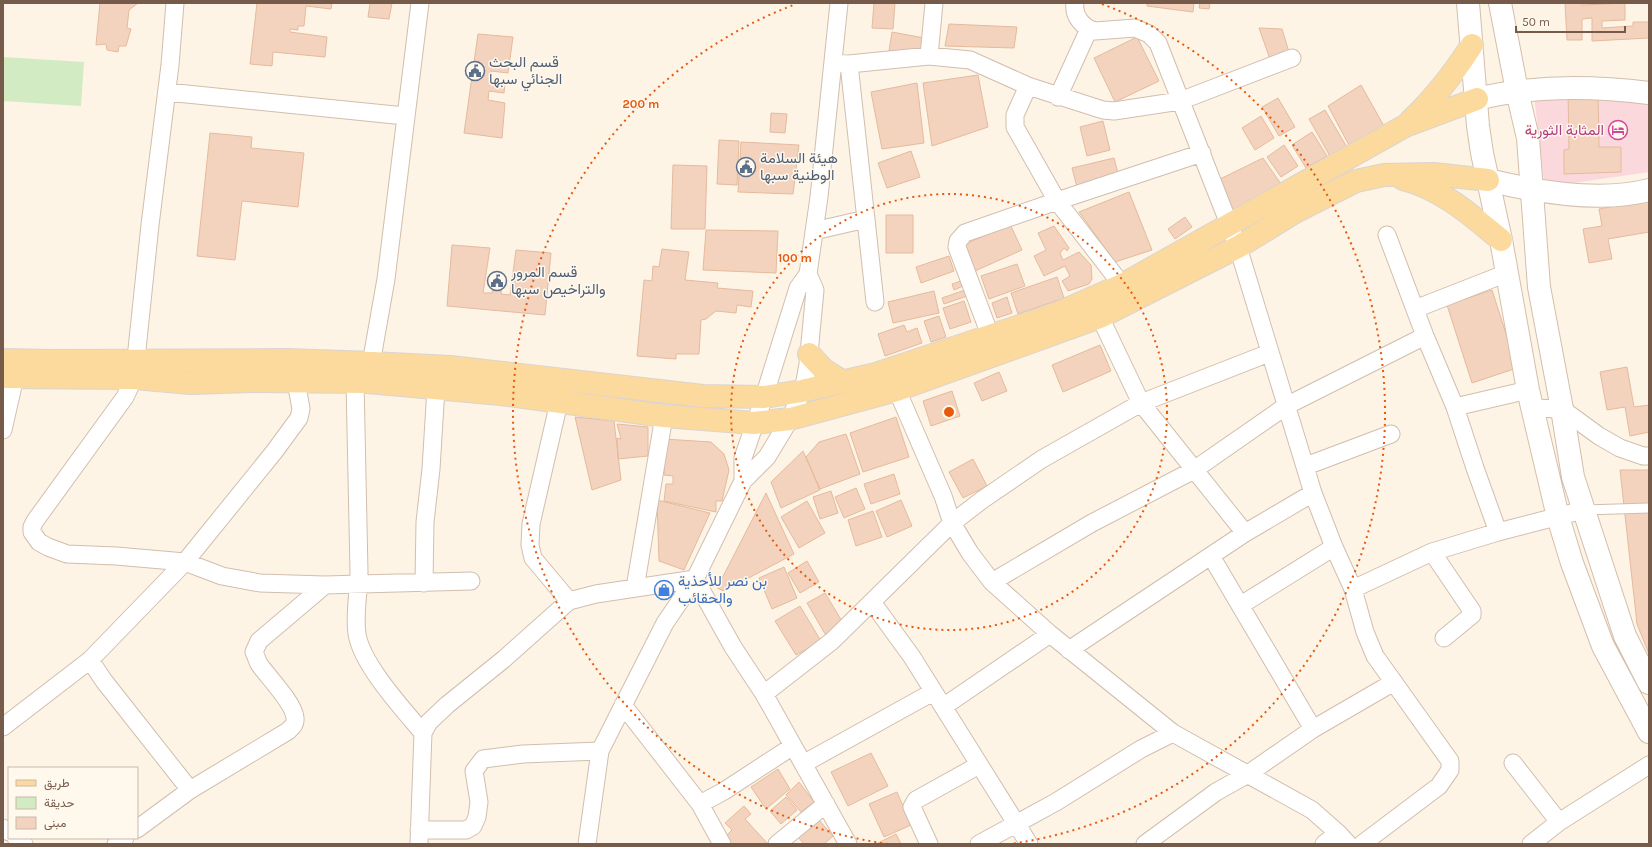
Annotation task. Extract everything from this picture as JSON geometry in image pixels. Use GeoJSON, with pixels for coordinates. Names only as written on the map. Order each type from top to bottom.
{"type":"FeatureCollection","features":[{"type":"Feature","properties":{"kind":"main road"},"geometry":{"type":"LineString","coordinates":[[1468,3],[1479,133],[1501,240],[1530,399],[1558,516],[1572,563],[1603,646],[1649,732]]}},
{"type":"Feature","properties":{"kind":"main road"},"geometry":{"type":"LineString","coordinates":[[1500,3],[1516,91],[1528,138],[1539,287],[1573,477],[1624,636],[1649,683]]}},
{"type":"Feature","properties":{"kind":"main road"},"geometry":{"type":"LineString","coordinates":[[1405,126],[1437,94],[1472,46]]}},
{"type":"Feature","properties":{"kind":"main road"},"geometry":{"type":"LineString","coordinates":[[3,360],[52,361],[135,369],[191,383],[296,382],[450,367],[703,396],[764,397],[802,391],[876,374],[1056,314],[1122,285],[1405,126],[1477,99],[1516,91],[1544,88],[1600,89],[1649,93]]}},
{"type":"Feature","properties":{"kind":"main road"},"geometry":{"type":"LineString","coordinates":[[9,377],[279,360],[436,388],[600,406],[664,416],[754,423],[790,419],[897,390],[1100,317],[1238,248],[1295,212],[1356,181],[1384,175],[1434,174],[1488,180],[1531,190],[1598,196],[1632,194],[1649,190]]}},
{"type":"Feature","properties":{"kind":"main road"},"geometry":{"type":"LineString","coordinates":[[1384,175],[1408,180],[1437,192],[1477,220],[1501,240]]}},
{"type":"Feature","properties":{"kind":"main road"},"geometry":{"type":"LineString","coordinates":[[809,354],[824,370],[843,382]]}},
{"type":"Feature","properties":{"kind":"street"},"geometry":{"type":"LineString","coordinates":[[175,3],[167,92],[150,225],[135,369],[125,397],[35,521],[32,527],[32,532],[39,542],[53,550],[67,554],[116,556],[185,562],[222,576],[260,583],[325,585],[471,581]]}},
{"type":"Feature","properties":{"kind":"street"},"geometry":{"type":"LineString","coordinates":[[420,3],[386,279],[365,375],[357,634],[363,650],[381,681],[423,733]]}},
{"type":"Feature","properties":{"kind":"street"},"geometry":{"type":"LineString","coordinates":[[839,3],[841,63],[866,219],[875,302]]}},
{"type":"Feature","properties":{"kind":"street"},"geometry":{"type":"LineString","coordinates":[[929,56],[934,3]]}},
{"type":"Feature","properties":{"kind":"street"},"geometry":{"type":"LineString","coordinates":[[1075,3],[1077,16],[1083,25],[1089,29],[1095,31],[1135,28],[1149,34],[1158,43],[1238,248],[1269,353],[1306,466],[1313,493],[1334,547],[1353,589],[1365,632],[1375,656],[1384,671],[1394,682],[1450,761],[1450,770],[1439,786],[1362,844]]}},
{"type":"Feature","properties":{"kind":"street"},"geometry":{"type":"LineString","coordinates":[[1058,97],[1089,29]]}},
{"type":"Feature","properties":{"kind":"street"},"geometry":{"type":"LineString","coordinates":[[841,63],[929,56],[970,60],[1028,86],[1058,97],[1103,110],[1114,111],[1180,101],[1292,58]]}},
{"type":"Feature","properties":{"kind":"street"},"geometry":{"type":"LineString","coordinates":[[743,481],[743,458],[764,397],[798,288],[808,274],[841,63]]}},
{"type":"Feature","properties":{"kind":"street"},"geometry":{"type":"LineString","coordinates":[[1028,86],[1015,116],[1015,127],[1057,201],[1122,285]]}},
{"type":"Feature","properties":{"kind":"street"},"geometry":{"type":"LineString","coordinates":[[167,92],[405,116]]}},
{"type":"Feature","properties":{"kind":"street"},"geometry":{"type":"LineString","coordinates":[[990,335],[957,248],[958,241],[965,233],[1202,153]]}},
{"type":"Feature","properties":{"kind":"street"},"geometry":{"type":"LineString","coordinates":[[814,231],[866,219]]}},
{"type":"Feature","properties":{"kind":"street"},"geometry":{"type":"LineString","coordinates":[[1387,235],[1425,336],[1456,407],[1475,468],[1498,532]]}},
{"type":"Feature","properties":{"kind":"street"},"geometry":{"type":"LineString","coordinates":[[1415,309],[1507,273]]}},
{"type":"Feature","properties":{"kind":"street"},"geometry":{"type":"LineString","coordinates":[[587,844],[600,751],[665,623],[695,579],[743,481],[767,457],[790,419],[802,391],[809,354],[816,290],[808,274]]}},
{"type":"Feature","properties":{"kind":"street"},"geometry":{"type":"LineString","coordinates":[[1100,317],[1141,403],[1245,533]]}},
{"type":"Feature","properties":{"kind":"street"},"geometry":{"type":"LineString","coordinates":[[992,582],[1092,523],[1194,470],[1286,406],[1425,336]]}},
{"type":"Feature","properties":{"kind":"street"},"geometry":{"type":"LineString","coordinates":[[764,694],[832,641],[952,523],[982,500],[1042,459],[1141,403],[1269,353]]}},
{"type":"Feature","properties":{"kind":"street"},"geometry":{"type":"LineString","coordinates":[[3,430],[9,377]]}},
{"type":"Feature","properties":{"kind":"street"},"geometry":{"type":"LineString","coordinates":[[3,727],[90,660],[185,562],[274,452],[299,418],[301,409],[296,382]]}},
{"type":"Feature","properties":{"kind":"street"},"geometry":{"type":"LineString","coordinates":[[424,583],[425,522],[431,469],[436,388]]}},
{"type":"Feature","properties":{"kind":"street"},"geometry":{"type":"LineString","coordinates":[[897,390],[943,496],[952,523],[970,553],[992,582],[1068,650],[1173,733],[1312,810],[1343,838]]}},
{"type":"Feature","properties":{"kind":"street"},"geometry":{"type":"LineString","coordinates":[[1456,407],[1530,399],[1562,409],[1599,436],[1620,448],[1643,456],[1649,456]]}},
{"type":"Feature","properties":{"kind":"street"},"geometry":{"type":"LineString","coordinates":[[559,402],[532,524],[530,544],[533,558],[569,601]]}},
{"type":"Feature","properties":{"kind":"street"},"geometry":{"type":"LineString","coordinates":[[635,588],[664,416]]}},
{"type":"Feature","properties":{"kind":"street"},"geometry":{"type":"LineString","coordinates":[[1306,466],[1391,434]]}},
{"type":"Feature","properties":{"kind":"street"},"geometry":{"type":"LineString","coordinates":[[1068,650],[1245,533],[1313,493]]}},
{"type":"Feature","properties":{"kind":"street"},"geometry":{"type":"LineString","coordinates":[[1353,589],[1432,552],[1498,532],[1583,510]]}},
{"type":"Feature","properties":{"kind":"street"},"geometry":{"type":"LineString","coordinates":[[1241,605],[1334,547]]}},
{"type":"Feature","properties":{"kind":"street"},"geometry":{"type":"LineString","coordinates":[[1432,552],[1472,611],[1472,615],[1444,638]]}},
{"type":"Feature","properties":{"kind":"street"},"geometry":{"type":"LineString","coordinates":[[1211,556],[1314,729]]}},
{"type":"Feature","properties":{"kind":"street"},"geometry":{"type":"LineString","coordinates":[[600,751],[516,755],[483,759],[474,771],[479,802],[477,817],[472,826],[466,830],[419,837],[423,733],[429,722],[447,705],[504,659],[569,601],[596,594],[695,579]]}},
{"type":"Feature","properties":{"kind":"street"},"geometry":{"type":"LineString","coordinates":[[695,579],[734,647],[764,694],[848,844]]}},
{"type":"Feature","properties":{"kind":"street"},"geometry":{"type":"LineString","coordinates":[[138,828],[190,790],[293,727],[295,722],[294,712],[280,690],[258,663],[254,652],[259,641],[325,585]]}},
{"type":"Feature","properties":{"kind":"street"},"geometry":{"type":"LineString","coordinates":[[872,602],[912,657],[1029,844]]}},
{"type":"Feature","properties":{"kind":"street"},"geometry":{"type":"LineString","coordinates":[[943,707],[1050,634]]}},
{"type":"Feature","properties":{"kind":"street"},"geometry":{"type":"LineString","coordinates":[[90,660],[104,681],[190,790]]}},
{"type":"Feature","properties":{"kind":"street"},"geometry":{"type":"LineString","coordinates":[[1146,844],[1216,792],[1248,774],[1314,729],[1394,682]]}},
{"type":"Feature","properties":{"kind":"street"},"geometry":{"type":"LineString","coordinates":[[803,764],[933,692]]}},
{"type":"Feature","properties":{"kind":"street"},"geometry":{"type":"LineString","coordinates":[[623,705],[700,804],[722,844]]}},
{"type":"Feature","properties":{"kind":"street"},"geometry":{"type":"LineString","coordinates":[[979,844],[1056,802],[1141,749],[1173,733]]}},
{"type":"Feature","properties":{"kind":"street"},"geometry":{"type":"LineString","coordinates":[[700,804],[724,792],[793,746]]}},
{"type":"Feature","properties":{"kind":"street"},"geometry":{"type":"LineString","coordinates":[[1513,763],[1559,822]]}},
{"type":"Feature","properties":{"kind":"street"},"geometry":{"type":"LineString","coordinates":[[929,844],[912,807],[916,800],[979,765]]}},
{"type":"Feature","properties":{"kind":"street"},"geometry":{"type":"LineString","coordinates":[[1531,844],[1559,822],[1649,765]]}},
{"type":"Feature","properties":{"kind":"street"},"geometry":{"type":"LineString","coordinates":[[777,844],[826,804]]}},
{"type":"Feature","properties":{"kind":"street"},"geometry":{"type":"LineString","coordinates":[[1324,844],[1343,838]]}},
{"type":"Feature","properties":{"kind":"lane"},"geometry":{"type":"LineString","coordinates":[[1583,510],[1649,508]]}},
{"type":"Feature","properties":{"kind":"shaded area"},"geometry":{"type":"Polygon","coordinates":[[[1534,96],[1649,102],[1649,172],[1560,185],[1544,183],[1534,96]]]}},
{"type":"Feature","properties":{"kind":"green space"},"geometry":{"type":"Polygon","coordinates":[[[3,57],[84,62],[81,106],[3,101],[3,57]]]}},
{"type":"Feature","properties":{"kind":"building"},"geometry":{"type":"Polygon","coordinates":[[[100,3],[138,3],[129,10],[127,28],[131,29],[126,46],[119,46],[118,52],[107,50],[106,44],[96,45],[100,3]]]}},
{"type":"Feature","properties":{"kind":"building"},"geometry":{"type":"Polygon","coordinates":[[[257,3],[332,3],[331,9],[306,6],[304,26],[298,26],[298,30],[290,29],[290,32],[327,37],[325,57],[273,52],[272,66],[250,64],[257,3]]]}},
{"type":"Feature","properties":{"kind":"building"},"geometry":{"type":"Polygon","coordinates":[[[370,3],[392,3],[389,19],[368,17],[370,3]]]}},
{"type":"Feature","properties":{"kind":"building"},"geometry":{"type":"Polygon","coordinates":[[[874,3],[895,3],[893,29],[872,28],[874,3]]]}},
{"type":"Feature","properties":{"kind":"building"},"geometry":{"type":"Polygon","coordinates":[[[1147,3],[1194,3],[1193,12],[1147,6],[1147,3]]]}},
{"type":"Feature","properties":{"kind":"building"},"geometry":{"type":"Polygon","coordinates":[[[1200,3],[1210,3],[1209,9],[1199,8],[1200,3]]]}},
{"type":"Feature","properties":{"kind":"building"},"geometry":{"type":"Polygon","coordinates":[[[1565,3],[1582,3],[1582,5],[1625,3],[1625,20],[1602,21],[1602,28],[1633,26],[1633,22],[1649,22],[1649,38],[1592,41],[1592,18],[1582,19],[1582,40],[1567,40],[1565,3]]]}},
{"type":"Feature","properties":{"kind":"building"},"geometry":{"type":"Polygon","coordinates":[[[949,24],[1017,27],[1014,48],[945,46],[949,24]]]}},
{"type":"Feature","properties":{"kind":"building"},"geometry":{"type":"Polygon","coordinates":[[[1259,28],[1282,29],[1289,52],[1270,59],[1259,28]]]}},
{"type":"Feature","properties":{"kind":"building"},"geometry":{"type":"Polygon","coordinates":[[[892,32],[924,38],[921,57],[889,51],[892,32]]]}},
{"type":"Feature","properties":{"kind":"building"},"geometry":{"type":"Polygon","coordinates":[[[478,34],[513,37],[508,73],[491,71],[490,83],[505,84],[504,93],[489,91],[488,100],[505,103],[502,138],[464,133],[478,34]]]}},
{"type":"Feature","properties":{"kind":"building"},"geometry":{"type":"Polygon","coordinates":[[[1137,37],[1159,81],[1115,102],[1094,58],[1137,37]]]}},
{"type":"Feature","properties":{"kind":"building"},"geometry":{"type":"Polygon","coordinates":[[[978,75],[988,127],[932,146],[923,83],[978,75]]]}},
{"type":"Feature","properties":{"kind":"building"},"geometry":{"type":"Polygon","coordinates":[[[917,83],[924,143],[882,149],[871,92],[917,83]]]}},
{"type":"Feature","properties":{"kind":"building"},"geometry":{"type":"Polygon","coordinates":[[[1361,85],[1384,126],[1350,147],[1328,106],[1361,85]]]}},
{"type":"Feature","properties":{"kind":"building"},"geometry":{"type":"Polygon","coordinates":[[[1598,89],[1599,147],[1621,147],[1621,172],[1564,174],[1564,150],[1569,149],[1568,90],[1598,89]]]}},
{"type":"Feature","properties":{"kind":"building"},"geometry":{"type":"Polygon","coordinates":[[[1278,98],[1295,127],[1279,136],[1262,107],[1278,98]]]}},
{"type":"Feature","properties":{"kind":"building"},"geometry":{"type":"Polygon","coordinates":[[[1325,110],[1348,149],[1331,158],[1309,119],[1325,110]]]}},
{"type":"Feature","properties":{"kind":"building"},"geometry":{"type":"Polygon","coordinates":[[[771,113],[787,114],[785,133],[770,132],[771,113]]]}},
{"type":"Feature","properties":{"kind":"building"},"geometry":{"type":"Polygon","coordinates":[[[1261,116],[1274,138],[1255,150],[1242,128],[1261,116]]]}},
{"type":"Feature","properties":{"kind":"building"},"geometry":{"type":"Polygon","coordinates":[[[1103,121],[1110,150],[1087,156],[1080,127],[1103,121]]]}},
{"type":"Feature","properties":{"kind":"building"},"geometry":{"type":"Polygon","coordinates":[[[1312,132],[1327,156],[1306,168],[1292,145],[1312,132]]]}},
{"type":"Feature","properties":{"kind":"building"},"geometry":{"type":"Polygon","coordinates":[[[210,133],[252,137],[251,148],[304,153],[298,207],[242,201],[235,260],[197,256],[210,133]]]}},
{"type":"Feature","properties":{"kind":"building"},"geometry":{"type":"Polygon","coordinates":[[[719,140],[739,141],[737,185],[717,184],[719,140]]]}},
{"type":"Feature","properties":{"kind":"building"},"geometry":{"type":"Polygon","coordinates":[[[741,142],[799,145],[793,194],[738,192],[741,142]]]}},
{"type":"Feature","properties":{"kind":"building"},"geometry":{"type":"Polygon","coordinates":[[[1284,145],[1298,166],[1281,177],[1267,157],[1284,145]]]}},
{"type":"Feature","properties":{"kind":"building"},"geometry":{"type":"Polygon","coordinates":[[[911,151],[920,177],[887,188],[878,163],[911,151]]]}},
{"type":"Feature","properties":{"kind":"building"},"geometry":{"type":"Polygon","coordinates":[[[1114,158],[1119,177],[1077,187],[1072,168],[1114,158]]]}},
{"type":"Feature","properties":{"kind":"building"},"geometry":{"type":"Polygon","coordinates":[[[1263,158],[1281,184],[1233,214],[1218,180],[1263,158]]]}},
{"type":"Feature","properties":{"kind":"building"},"geometry":{"type":"Polygon","coordinates":[[[673,165],[707,166],[705,229],[671,229],[673,165]]]}},
{"type":"Feature","properties":{"kind":"building"},"geometry":{"type":"Polygon","coordinates":[[[1129,192],[1152,250],[1115,262],[1079,212],[1129,192]]]}},
{"type":"Feature","properties":{"kind":"building"},"geometry":{"type":"Polygon","coordinates":[[[1649,200],[1649,232],[1608,239],[1612,259],[1589,263],[1583,229],[1602,226],[1599,209],[1649,200]]]}},
{"type":"Feature","properties":{"kind":"building"},"geometry":{"type":"Polygon","coordinates":[[[886,215],[913,215],[913,253],[886,253],[886,215]]]}},
{"type":"Feature","properties":{"kind":"building"},"geometry":{"type":"Polygon","coordinates":[[[1185,217],[1192,227],[1175,239],[1168,229],[1185,217]]]}},
{"type":"Feature","properties":{"kind":"building"},"geometry":{"type":"Polygon","coordinates":[[[1010,224],[1022,250],[975,271],[963,245],[1010,224]]]}},
{"type":"Feature","properties":{"kind":"building"},"geometry":{"type":"Polygon","coordinates":[[[1054,226],[1069,248],[1067,251],[1064,248],[1060,253],[1063,260],[1079,252],[1091,265],[1092,279],[1089,284],[1068,291],[1062,281],[1070,276],[1065,266],[1044,276],[1034,256],[1046,250],[1038,233],[1054,226]]]}},
{"type":"Feature","properties":{"kind":"building"},"geometry":{"type":"Polygon","coordinates":[[[706,230],[778,231],[776,273],[703,270],[706,230]]]}},
{"type":"Feature","properties":{"kind":"building"},"geometry":{"type":"Polygon","coordinates":[[[452,245],[490,248],[483,293],[492,293],[493,283],[502,283],[501,294],[510,295],[516,250],[551,253],[545,315],[447,306],[452,245]]]}},
{"type":"Feature","properties":{"kind":"building"},"geometry":{"type":"Polygon","coordinates":[[[662,249],[689,252],[685,280],[718,283],[717,288],[753,291],[751,307],[737,305],[736,313],[716,311],[706,319],[701,320],[699,354],[676,354],[676,359],[637,356],[644,280],[652,281],[653,266],[659,267],[662,249]]]}},
{"type":"Feature","properties":{"kind":"building"},"geometry":{"type":"Polygon","coordinates":[[[949,256],[954,271],[921,283],[916,267],[949,256]]]}},
{"type":"Feature","properties":{"kind":"building"},"geometry":{"type":"Polygon","coordinates":[[[1017,264],[1025,286],[989,299],[981,276],[1017,264]]]}},
{"type":"Feature","properties":{"kind":"building"},"geometry":{"type":"Polygon","coordinates":[[[1057,277],[1064,298],[1018,314],[1011,293],[1057,277]]]}},
{"type":"Feature","properties":{"kind":"building"},"geometry":{"type":"Polygon","coordinates":[[[961,281],[963,286],[954,290],[952,284],[961,281]]]}},
{"type":"Feature","properties":{"kind":"building"},"geometry":{"type":"Polygon","coordinates":[[[965,290],[967,296],[944,304],[942,298],[965,290]]]}},
{"type":"Feature","properties":{"kind":"building"},"geometry":{"type":"Polygon","coordinates":[[[1492,290],[1517,368],[1472,383],[1447,305],[1492,290]]]}},
{"type":"Feature","properties":{"kind":"building"},"geometry":{"type":"Polygon","coordinates":[[[934,291],[939,313],[893,323],[888,302],[934,291]]]}},
{"type":"Feature","properties":{"kind":"building"},"geometry":{"type":"Polygon","coordinates":[[[1007,297],[1012,313],[997,318],[992,303],[1007,297]]]}},
{"type":"Feature","properties":{"kind":"building"},"geometry":{"type":"Polygon","coordinates":[[[964,301],[971,322],[950,329],[943,308],[964,301]]]}},
{"type":"Feature","properties":{"kind":"building"},"geometry":{"type":"Polygon","coordinates":[[[939,316],[946,337],[931,342],[924,321],[939,316]]]}},
{"type":"Feature","properties":{"kind":"building"},"geometry":{"type":"Polygon","coordinates":[[[904,325],[907,332],[917,328],[922,343],[885,356],[878,334],[904,325]]]}},
{"type":"Feature","properties":{"kind":"building"},"geometry":{"type":"Polygon","coordinates":[[[1100,345],[1111,371],[1063,392],[1052,365],[1100,345]]]}},
{"type":"Feature","properties":{"kind":"building"},"geometry":{"type":"Polygon","coordinates":[[[1627,367],[1634,407],[1649,405],[1649,432],[1630,436],[1625,407],[1607,410],[1600,372],[1627,367]]]}},
{"type":"Feature","properties":{"kind":"building"},"geometry":{"type":"Polygon","coordinates":[[[999,372],[1007,391],[982,401],[974,383],[999,372]]]}},
{"type":"Feature","properties":{"kind":"building"},"geometry":{"type":"Polygon","coordinates":[[[952,391],[960,416],[931,426],[923,401],[952,391]]]}},
{"type":"Feature","properties":{"kind":"building"},"geometry":{"type":"Polygon","coordinates":[[[575,417],[614,421],[621,480],[592,490],[575,417]]]}},
{"type":"Feature","properties":{"kind":"building"},"geometry":{"type":"Polygon","coordinates":[[[896,417],[909,457],[863,472],[850,433],[896,417]]]}},
{"type":"Feature","properties":{"kind":"building"},"geometry":{"type":"Polygon","coordinates":[[[617,424],[648,427],[648,456],[618,459],[617,438],[621,439],[617,424]]]}},
{"type":"Feature","properties":{"kind":"building"},"geometry":{"type":"Polygon","coordinates":[[[846,434],[860,474],[820,489],[806,457],[819,442],[846,434]]]}},
{"type":"Feature","properties":{"kind":"building"},"geometry":{"type":"Polygon","coordinates":[[[664,439],[711,442],[724,454],[729,470],[722,501],[716,501],[716,512],[664,501],[666,484],[673,484],[673,476],[664,475],[664,439]]]}},
{"type":"Feature","properties":{"kind":"building"},"geometry":{"type":"Polygon","coordinates":[[[803,451],[820,490],[781,508],[771,482],[803,451]]]}},
{"type":"Feature","properties":{"kind":"building"},"geometry":{"type":"Polygon","coordinates":[[[973,459],[987,486],[963,498],[949,472],[973,459]]]}},
{"type":"Feature","properties":{"kind":"building"},"geometry":{"type":"Polygon","coordinates":[[[1620,470],[1649,470],[1649,654],[1637,624],[1620,470]]]}},
{"type":"Feature","properties":{"kind":"building"},"geometry":{"type":"Polygon","coordinates":[[[894,474],[900,494],[871,504],[864,484],[894,474]]]}},
{"type":"Feature","properties":{"kind":"building"},"geometry":{"type":"Polygon","coordinates":[[[856,488],[865,509],[844,518],[835,497],[856,488]]]}},
{"type":"Feature","properties":{"kind":"building"},"geometry":{"type":"Polygon","coordinates":[[[831,491],[838,513],[820,519],[813,497],[831,491]]]}},
{"type":"Feature","properties":{"kind":"building"},"geometry":{"type":"Polygon","coordinates":[[[766,493],[794,554],[724,591],[717,588],[766,493]]]}},
{"type":"Feature","properties":{"kind":"building"},"geometry":{"type":"Polygon","coordinates":[[[657,500],[710,513],[684,570],[659,561],[657,500]]]}},
{"type":"Feature","properties":{"kind":"building"},"geometry":{"type":"Polygon","coordinates":[[[901,500],[912,526],[887,537],[876,511],[901,500]]]}},
{"type":"Feature","properties":{"kind":"building"},"geometry":{"type":"Polygon","coordinates":[[[807,501],[825,533],[799,548],[781,517],[807,501]]]}},
{"type":"Feature","properties":{"kind":"building"},"geometry":{"type":"Polygon","coordinates":[[[873,511],[882,537],[856,546],[848,520],[873,511]]]}},
{"type":"Feature","properties":{"kind":"building"},"geometry":{"type":"Polygon","coordinates":[[[807,561],[819,582],[800,593],[788,573],[807,561]]]}},
{"type":"Feature","properties":{"kind":"building"},"geometry":{"type":"Polygon","coordinates":[[[784,567],[797,598],[772,609],[759,578],[784,567]]]}},
{"type":"Feature","properties":{"kind":"building"},"geometry":{"type":"Polygon","coordinates":[[[825,593],[846,628],[828,639],[807,603],[825,593]]]}},
{"type":"Feature","properties":{"kind":"building"},"geometry":{"type":"Polygon","coordinates":[[[800,606],[821,641],[796,655],[775,621],[800,606]]]}},
{"type":"Feature","properties":{"kind":"building"},"geometry":{"type":"Polygon","coordinates":[[[871,753],[888,786],[848,806],[831,772],[871,753]]]}},
{"type":"Feature","properties":{"kind":"building"},"geometry":{"type":"Polygon","coordinates":[[[778,769],[790,789],[766,809],[751,787],[778,769]]]}},
{"type":"Feature","properties":{"kind":"building"},"geometry":{"type":"Polygon","coordinates":[[[799,782],[814,802],[801,812],[786,795],[799,782]]]}},
{"type":"Feature","properties":{"kind":"building"},"geometry":{"type":"Polygon","coordinates":[[[897,792],[911,825],[884,837],[869,804],[897,792]]]}},
{"type":"Feature","properties":{"kind":"building"},"geometry":{"type":"Polygon","coordinates":[[[786,797],[797,810],[781,824],[770,811],[786,797]]]}},
{"type":"Feature","properties":{"kind":"building"},"geometry":{"type":"Polygon","coordinates":[[[744,806],[751,814],[745,819],[768,844],[729,844],[724,838],[732,830],[725,823],[744,806]]]}},
{"type":"Feature","properties":{"kind":"building"},"geometry":{"type":"Polygon","coordinates":[[[818,819],[833,836],[824,844],[804,844],[798,837],[818,819]]]}},
{"type":"Feature","properties":{"kind":"building"},"geometry":{"type":"Polygon","coordinates":[[[896,834],[901,844],[876,844],[896,834]]]}},
{"type":"Feature","properties":{"kind":"place","name":"قسم البحث الجنائي سبها"},"geometry":{"type":"Point","coordinates":[475,71]}},
{"type":"Feature","properties":{"kind":"place","name":"المثابة الثورية"},"geometry":{"type":"Point","coordinates":[1618,130]}},
{"type":"Feature","properties":{"kind":"place","name":"هيئة السلامة الوطنية سبها"},"geometry":{"type":"Point","coordinates":[746,167]}},
{"type":"Feature","properties":{"kind":"place","name":"قسم المرور والتراخيص سبها"},"geometry":{"type":"Point","coordinates":[497,281]}},
{"type":"Feature","properties":{"kind":"place","name":"بن نصر للأحذية والحقائب"},"geometry":{"type":"Point","coordinates":[664,590]}}]}
